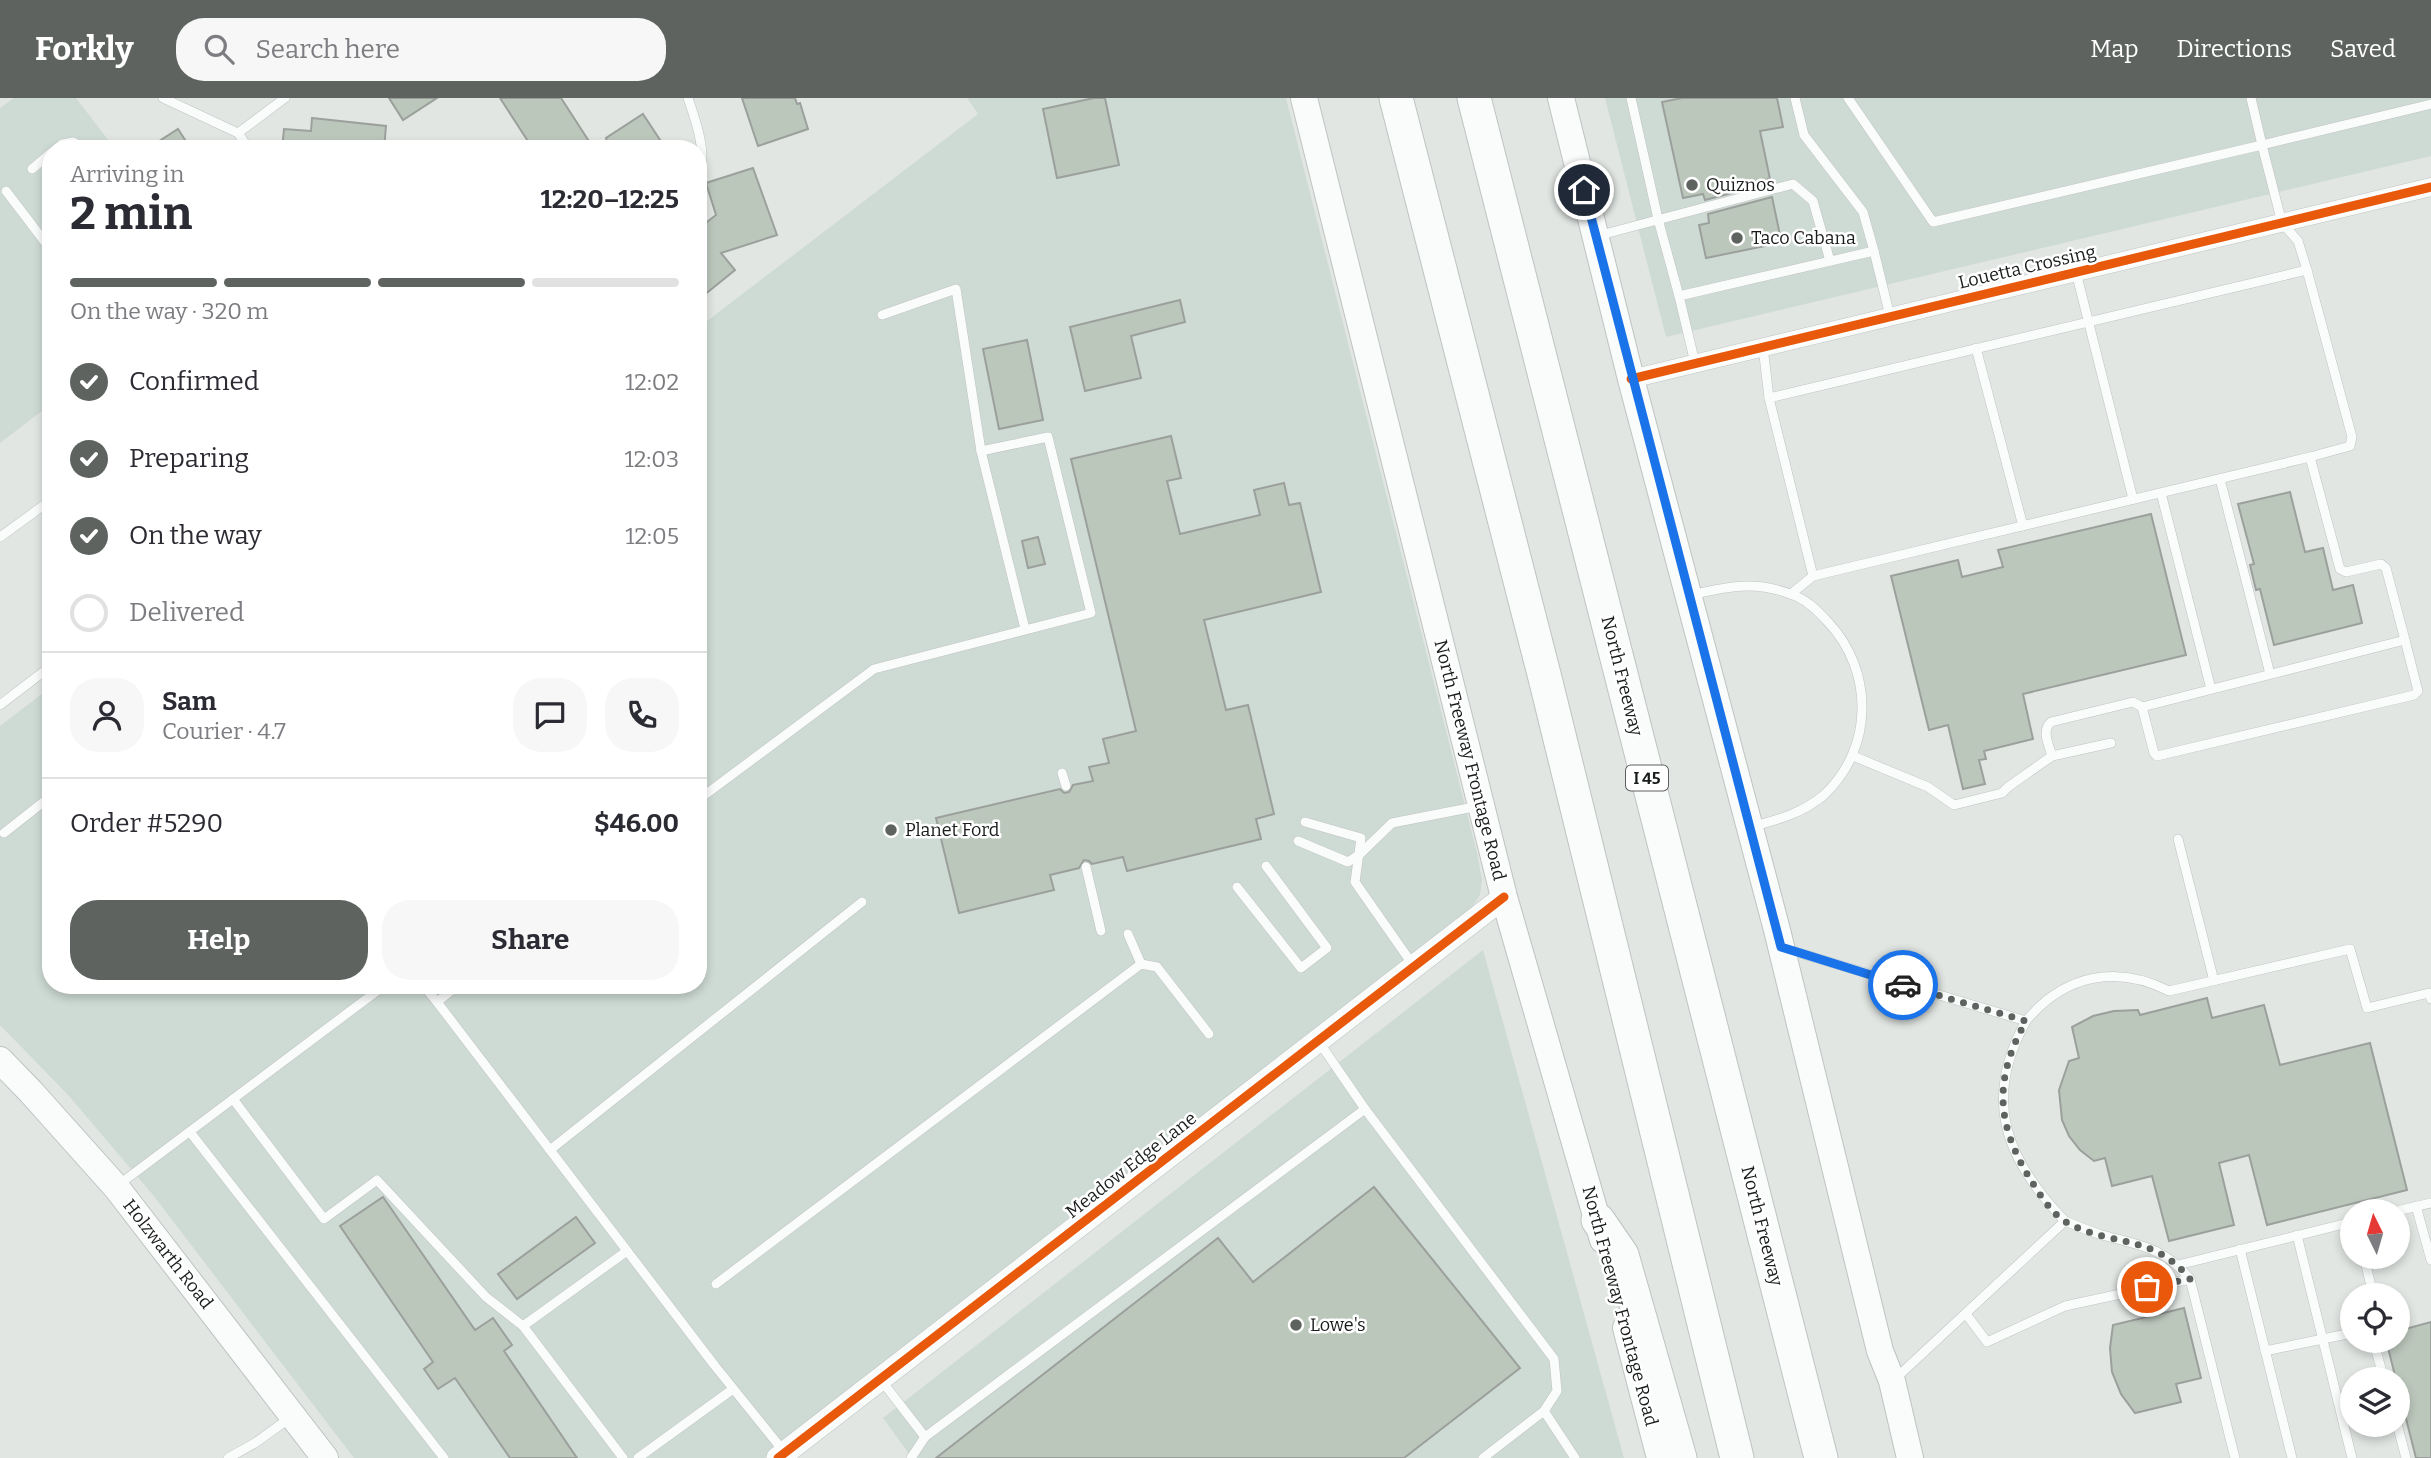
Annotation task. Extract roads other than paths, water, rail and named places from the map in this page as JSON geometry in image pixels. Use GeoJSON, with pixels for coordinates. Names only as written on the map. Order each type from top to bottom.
{"type":"FeatureCollection","features":[{"type":"Feature","properties":{"kind":"highway"},"geometry":{"type":"LineString","coordinates":[[1396,98],[1545,678],[1737,1458]]}},
{"type":"Feature","properties":{"kind":"highway","name":"North Freeway"},"geometry":{"type":"LineString","coordinates":[[1474,98],[1821,1458]]}},
{"type":"Feature","properties":{"kind":"highway"},"geometry":{"type":"LineString","coordinates":[[1598,1220],[1622,1255],[1680,1458]]}},
{"type":"Feature","properties":{"kind":"main road","name":"North Freeway Frontage Road"},"geometry":{"type":"LineString","coordinates":[[1304,98],[1504,897],[1598,1220],[1660,1458]]}},
{"type":"Feature","properties":{"kind":"main road"},"geometry":{"type":"LineString","coordinates":[[1561,98],[1631,379],[1781,947],[1880,1351],[1892,1381],[1910,1458]]}},
{"type":"Feature","properties":{"kind":"main road","name":"Holzwarth Road"},"geometry":{"type":"LineString","coordinates":[[0,1060],[116,1187],[326,1458]]}},
{"type":"Feature","properties":{"kind":"street","name":"Louetta Crossing"},"geometry":{"type":"LineString","coordinates":[[1631,379],[2431,187]]}},
{"type":"Feature","properties":{"kind":"street","name":"Meadow Edge Lane"},"geometry":{"type":"LineString","coordinates":[[782,1455],[1504,897]]}},
{"type":"Feature","properties":{"kind":"lane"},"geometry":{"type":"LineString","coordinates":[[163,98],[238,133],[243,140]]}},
{"type":"Feature","properties":{"kind":"lane"},"geometry":{"type":"LineString","coordinates":[[238,133],[285,98]]}},
{"type":"Feature","properties":{"kind":"lane"},"geometry":{"type":"LineString","coordinates":[[688,98],[700,140]]}},
{"type":"Feature","properties":{"kind":"lane"},"geometry":{"type":"LineString","coordinates":[[1631,98],[1658,219],[1695,363]]}},
{"type":"Feature","properties":{"kind":"lane"},"geometry":{"type":"LineString","coordinates":[[1795,98],[1804,135],[1863,212],[1890,316]]}},
{"type":"Feature","properties":{"kind":"lane"},"geometry":{"type":"LineString","coordinates":[[1848,98],[1933,222],[2431,104]]}},
{"type":"Feature","properties":{"kind":"lane"},"geometry":{"type":"LineString","coordinates":[[1791,594],[1813,576],[2350,446],[2352,437],[2308,270],[2298,241],[2282,223],[2251,98]]}},
{"type":"Feature","properties":{"kind":"lane"},"geometry":{"type":"LineString","coordinates":[[32,169],[42,161]]}},
{"type":"Feature","properties":{"kind":"lane"},"geometry":{"type":"LineString","coordinates":[[1596,237],[1793,184],[1813,201],[1830,261]]}},
{"type":"Feature","properties":{"kind":"lane"},"geometry":{"type":"LineString","coordinates":[[6,191],[42,238]]}},
{"type":"Feature","properties":{"kind":"lane"},"geometry":{"type":"LineString","coordinates":[[1679,296],[1874,251]]}},
{"type":"Feature","properties":{"kind":"lane"},"geometry":{"type":"LineString","coordinates":[[1769,398],[2308,270]]}},
{"type":"Feature","properties":{"kind":"lane"},"geometry":{"type":"LineString","coordinates":[[2076,272],[2133,499]]}},
{"type":"Feature","properties":{"kind":"lane"},"geometry":{"type":"LineString","coordinates":[[882,315],[956,289],[981,451],[1025,629]]}},
{"type":"Feature","properties":{"kind":"lane"},"geometry":{"type":"LineString","coordinates":[[1763,347],[1769,398],[1813,576]]}},
{"type":"Feature","properties":{"kind":"lane"},"geometry":{"type":"LineString","coordinates":[[1976,348],[2023,526]]}},
{"type":"Feature","properties":{"kind":"lane"},"geometry":{"type":"LineString","coordinates":[[707,793],[874,669],[1091,613],[1048,437],[981,451]]}},
{"type":"Feature","properties":{"kind":"lane"},"geometry":{"type":"LineString","coordinates":[[2142,706],[2157,756],[2414,695],[2418,691],[2386,568],[2381,564],[2346,572],[2340,569],[2310,457]]}},
{"type":"Feature","properties":{"kind":"lane"},"geometry":{"type":"LineString","coordinates":[[2220,479],[2270,674]]}},
{"type":"Feature","properties":{"kind":"lane"},"geometry":{"type":"LineString","coordinates":[[2161,493],[2211,689]]}},
{"type":"Feature","properties":{"kind":"lane"},"geometry":{"type":"LineString","coordinates":[[0,537],[42,507]]}},
{"type":"Feature","properties":{"kind":"lane"},"geometry":{"type":"LineString","coordinates":[[1688,595],[1733,585],[1752,585],[1791,594],[1808,603],[1839,633],[1849,650],[1858,676],[1863,702],[1862,722],[1853,756],[1824,794],[1805,808],[1750,828]]}},
{"type":"Feature","properties":{"kind":"lane"},"geometry":{"type":"LineString","coordinates":[[2052,756],[2046,732],[2051,722],[2133,702],[2142,706],[2405,640]]}},
{"type":"Feature","properties":{"kind":"lane"},"geometry":{"type":"LineString","coordinates":[[0,705],[42,673]]}},
{"type":"Feature","properties":{"kind":"lane"},"geometry":{"type":"LineString","coordinates":[[1853,756],[1928,787],[1954,805],[2002,793],[2052,756],[2111,743]]}},
{"type":"Feature","properties":{"kind":"lane"},"geometry":{"type":"LineString","coordinates":[[1062,773],[1066,786]]}},
{"type":"Feature","properties":{"kind":"lane"},"geometry":{"type":"LineString","coordinates":[[1,832],[42,802]]}},
{"type":"Feature","properties":{"kind":"lane"},"geometry":{"type":"LineString","coordinates":[[1298,841],[1348,862],[1392,823],[1481,806]]}},
{"type":"Feature","properties":{"kind":"lane"},"geometry":{"type":"LineString","coordinates":[[1305,822],[1361,838],[1355,882],[1413,965]]}},
{"type":"Feature","properties":{"kind":"lane"},"geometry":{"type":"LineString","coordinates":[[2178,839],[2214,981]]}},
{"type":"Feature","properties":{"kind":"lane"},"geometry":{"type":"LineString","coordinates":[[1237,887],[1301,968],[1327,948],[1266,866]]}},
{"type":"Feature","properties":{"kind":"lane"},"geometry":{"type":"LineString","coordinates":[[1086,867],[1101,931]]}},
{"type":"Feature","properties":{"kind":"lane"},"geometry":{"type":"LineString","coordinates":[[550,1150],[862,902]]}},
{"type":"Feature","properties":{"kind":"lane"},"geometry":{"type":"LineString","coordinates":[[1128,934],[1141,964]]}},
{"type":"Feature","properties":{"kind":"lane"},"geometry":{"type":"LineString","coordinates":[[1781,947],[2026,1021]]}},
{"type":"Feature","properties":{"kind":"lane"},"geometry":{"type":"LineString","coordinates":[[2235,1458],[2190,1279],[2178,1265],[2143,1244],[2101,1235],[2065,1221],[2041,1197],[2015,1156],[2002,1103],[2004,1075],[2014,1042],[2040,1003],[2067,988],[2097,977],[2123,975],[2151,982],[2169,991],[2350,949],[2367,1008],[2430,993],[2431,999]]}},
{"type":"Feature","properties":{"kind":"lane"},"geometry":{"type":"LineString","coordinates":[[716,1284],[1141,964],[1157,967],[1209,1034]]}},
{"type":"Feature","properties":{"kind":"lane"},"geometry":{"type":"LineString","coordinates":[[116,1187],[373,994]]}},
{"type":"Feature","properties":{"kind":"lane"},"geometry":{"type":"LineString","coordinates":[[430,994],[782,1455]]}},
{"type":"Feature","properties":{"kind":"lane"},"geometry":{"type":"LineString","coordinates":[[437,1002],[447,994]]}},
{"type":"Feature","properties":{"kind":"lane"},"geometry":{"type":"LineString","coordinates":[[1318,1041],[1365,1109],[1554,1359],[1557,1391],[1544,1410],[1483,1458]]}},
{"type":"Feature","properties":{"kind":"lane"},"geometry":{"type":"LineString","coordinates":[[233,1099],[324,1219],[377,1180],[486,1297],[523,1326],[623,1458]]}},
{"type":"Feature","properties":{"kind":"lane"},"geometry":{"type":"LineString","coordinates":[[911,1458],[925,1437],[1365,1109]]}},
{"type":"Feature","properties":{"kind":"lane"},"geometry":{"type":"LineString","coordinates":[[190,1132],[444,1458]]}},
{"type":"Feature","properties":{"kind":"lane"},"geometry":{"type":"LineString","coordinates":[[2410,1208],[2431,1203]]}},
{"type":"Feature","properties":{"kind":"lane"},"geometry":{"type":"LineString","coordinates":[[2416,1206],[2431,1260]]}},
{"type":"Feature","properties":{"kind":"lane"},"geometry":{"type":"LineString","coordinates":[[1892,1381],[2065,1221]]}},
{"type":"Feature","properties":{"kind":"lane"},"geometry":{"type":"LineString","coordinates":[[2178,1265],[2340,1225]]}},
{"type":"Feature","properties":{"kind":"lane"},"geometry":{"type":"LineString","coordinates":[[2297,1236],[2352,1458]]}},
{"type":"Feature","properties":{"kind":"lane"},"geometry":{"type":"LineString","coordinates":[[2240,1249],[2292,1458]]}},
{"type":"Feature","properties":{"kind":"lane"},"geometry":{"type":"LineString","coordinates":[[523,1326],[627,1251]]}},
{"type":"Feature","properties":{"kind":"lane"},"geometry":{"type":"LineString","coordinates":[[1966,1314],[1987,1342],[2065,1306],[2190,1279]]}},
{"type":"Feature","properties":{"kind":"lane"},"geometry":{"type":"LineString","coordinates":[[2265,1351],[2340,1336]]}},
{"type":"Feature","properties":{"kind":"lane"},"geometry":{"type":"LineString","coordinates":[[880,1378],[925,1437]]}},
{"type":"Feature","properties":{"kind":"lane"},"geometry":{"type":"LineString","coordinates":[[638,1458],[733,1389]]}},
{"type":"Feature","properties":{"kind":"lane"},"geometry":{"type":"LineString","coordinates":[[1544,1410],[1576,1458]]}},
{"type":"Feature","properties":{"kind":"lane"},"geometry":{"type":"LineString","coordinates":[[228,1458],[255,1443],[294,1415]]}},
{"type":"Feature","properties":{"kind":"lane"},"geometry":{"type":"LineString","coordinates":[[2400,1437],[2406,1458]]}},
{"type":"Feature","properties":{"kind":"place","name":"Quiznos"},"geometry":{"type":"Point","coordinates":[1692,185]}},
{"type":"Feature","properties":{"kind":"place","name":"Taco Cabana"},"geometry":{"type":"Point","coordinates":[1737,238]}},
{"type":"Feature","properties":{"kind":"place","name":"Planet Ford"},"geometry":{"type":"Point","coordinates":[891,830]}},
{"type":"Feature","properties":{"kind":"place","name":"Lowe's"},"geometry":{"type":"Point","coordinates":[1296,1325]}}]}
